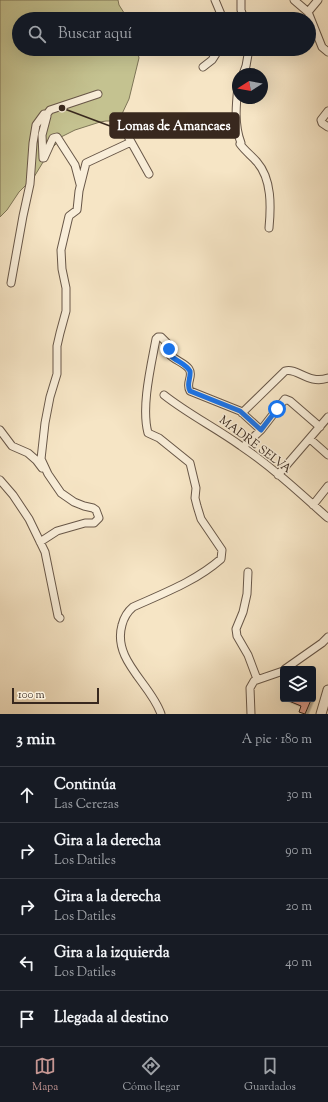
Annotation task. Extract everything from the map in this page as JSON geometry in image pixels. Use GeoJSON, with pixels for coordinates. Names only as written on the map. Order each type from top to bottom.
{"type":"FeatureCollection","features":[{"type":"Feature","properties":{"kind":"street"},"geometry":{"type":"LineString","coordinates":[[215,0],[220,12]]}},
{"type":"Feature","properties":{"kind":"street"},"geometry":{"type":"LineString","coordinates":[[240,0],[242,12]]}},
{"type":"Feature","properties":{"kind":"street"},"geometry":{"type":"LineString","coordinates":[[294,0],[308,12],[318,0]]}},
{"type":"Feature","properties":{"kind":"street"},"geometry":{"type":"LineString","coordinates":[[316,32],[322,47],[328,52]]}},
{"type":"Feature","properties":{"kind":"street"},"geometry":{"type":"LineString","coordinates":[[203,67],[215,56]]}},
{"type":"Feature","properties":{"kind":"street"},"geometry":{"type":"LineString","coordinates":[[245,68],[248,56]]}},
{"type":"Feature","properties":{"kind":"street"},"geometry":{"type":"LineString","coordinates":[[10,283],[30,184],[36,124],[42,115],[47,114],[50,110],[98,94]]}},
{"type":"Feature","properties":{"kind":"street"},"geometry":{"type":"LineString","coordinates":[[237,104],[236,120],[237,132],[241,142],[240,144],[258,162],[265,173],[270,204],[269,228]]}},
{"type":"Feature","properties":{"kind":"street"},"geometry":{"type":"LineString","coordinates":[[328,112],[322,119],[322,123],[328,127]]}},
{"type":"Feature","properties":{"kind":"street"},"geometry":{"type":"LineString","coordinates":[[47,114],[42,135],[43,158],[53,138],[58,137],[75,165],[80,184]]}},
{"type":"Feature","properties":{"kind":"street"},"geometry":{"type":"LineString","coordinates":[[120,122],[149,174]]}},
{"type":"Feature","properties":{"kind":"street"},"geometry":{"type":"LineString","coordinates":[[53,483],[41,459],[50,397],[57,374],[58,346],[66,311],[66,288],[62,269],[61,250],[69,216],[77,210],[80,184],[86,164],[131,142]]}},
{"type":"Feature","properties":{"kind":"street"},"geometry":{"type":"LineString","coordinates":[[161,714],[128,661],[123,649],[120,635],[125,617],[129,610],[133,607],[189,582],[208,570],[221,559],[222,550],[201,519],[196,506],[196,488],[190,463],[159,438],[148,434],[146,425],[146,405],[156,339],[161,337],[169,345],[169,354],[190,371],[188,384],[190,391],[242,413],[261,430]]}},
{"type":"Feature","properties":{"kind":"street"},"geometry":{"type":"LineString","coordinates":[[242,413],[285,371],[292,370],[302,376],[315,380],[323,380],[328,378]]}},
{"type":"Feature","properties":{"kind":"street","name":"MADRE SELVA"},"geometry":{"type":"LineString","coordinates":[[164,396],[242,447],[278,475],[328,518]]}},
{"type":"Feature","properties":{"kind":"street"},"geometry":{"type":"LineString","coordinates":[[242,447],[261,430],[285,399],[290,401],[320,428]]}},
{"type":"Feature","properties":{"kind":"street"},"geometry":{"type":"LineString","coordinates":[[278,475],[328,417]]}},
{"type":"Feature","properties":{"kind":"street"},"geometry":{"type":"LineString","coordinates":[[0,430],[12,446],[28,453],[36,460],[61,492],[74,502],[96,510],[99,518],[94,523],[85,523],[57,531],[40,542]]}},
{"type":"Feature","properties":{"kind":"street"},"geometry":{"type":"LineString","coordinates":[[310,439],[328,454]]}},
{"type":"Feature","properties":{"kind":"street"},"geometry":{"type":"LineString","coordinates":[[0,480],[13,495],[29,519],[45,552],[58,616],[60,618]]}},
{"type":"Feature","properties":{"kind":"street"},"geometry":{"type":"LineString","coordinates":[[313,505],[328,486]]}},
{"type":"Feature","properties":{"kind":"street"},"geometry":{"type":"LineString","coordinates":[[248,572],[247,594],[243,612],[236,629],[237,636],[248,655],[257,679]]}},
{"type":"Feature","properties":{"kind":"street"},"geometry":{"type":"LineString","coordinates":[[290,666],[328,637]]}},
{"type":"Feature","properties":{"kind":"street"},"geometry":{"type":"LineString","coordinates":[[250,714],[250,688],[254,681],[280,672]]}},
{"type":"Feature","properties":{"kind":"street"},"geometry":{"type":"LineString","coordinates":[[321,714],[328,690]]}},
{"type":"Feature","properties":{"kind":"shaded area"},"geometry":{"type":"Polygon","coordinates":[[[0,0],[118,0],[124,12],[12,12],[12,56],[139,56],[139,58],[129,99],[121,116],[114,121],[100,122],[75,130],[59,138],[58,142],[51,149],[34,177],[19,192],[7,210],[0,217],[0,0]]]}},
{"type":"Feature","properties":{"kind":"building"},"geometry":{"type":"Polygon","coordinates":[[[291,702],[310,702],[305,714],[299,712],[301,706],[291,702]]]}},
{"type":"Feature","properties":{"kind":"place","name":"Lomas de Amancaes"},"geometry":{"type":"Point","coordinates":[62,108]}},
{"type":"Feature","properties":{"kind":"route"},"geometry":{"type":"LineString","coordinates":[[169,349],[169,354],[185,365],[190,371],[191,374],[188,388],[190,391],[240,411],[261,430],[277,409]]}}]}
